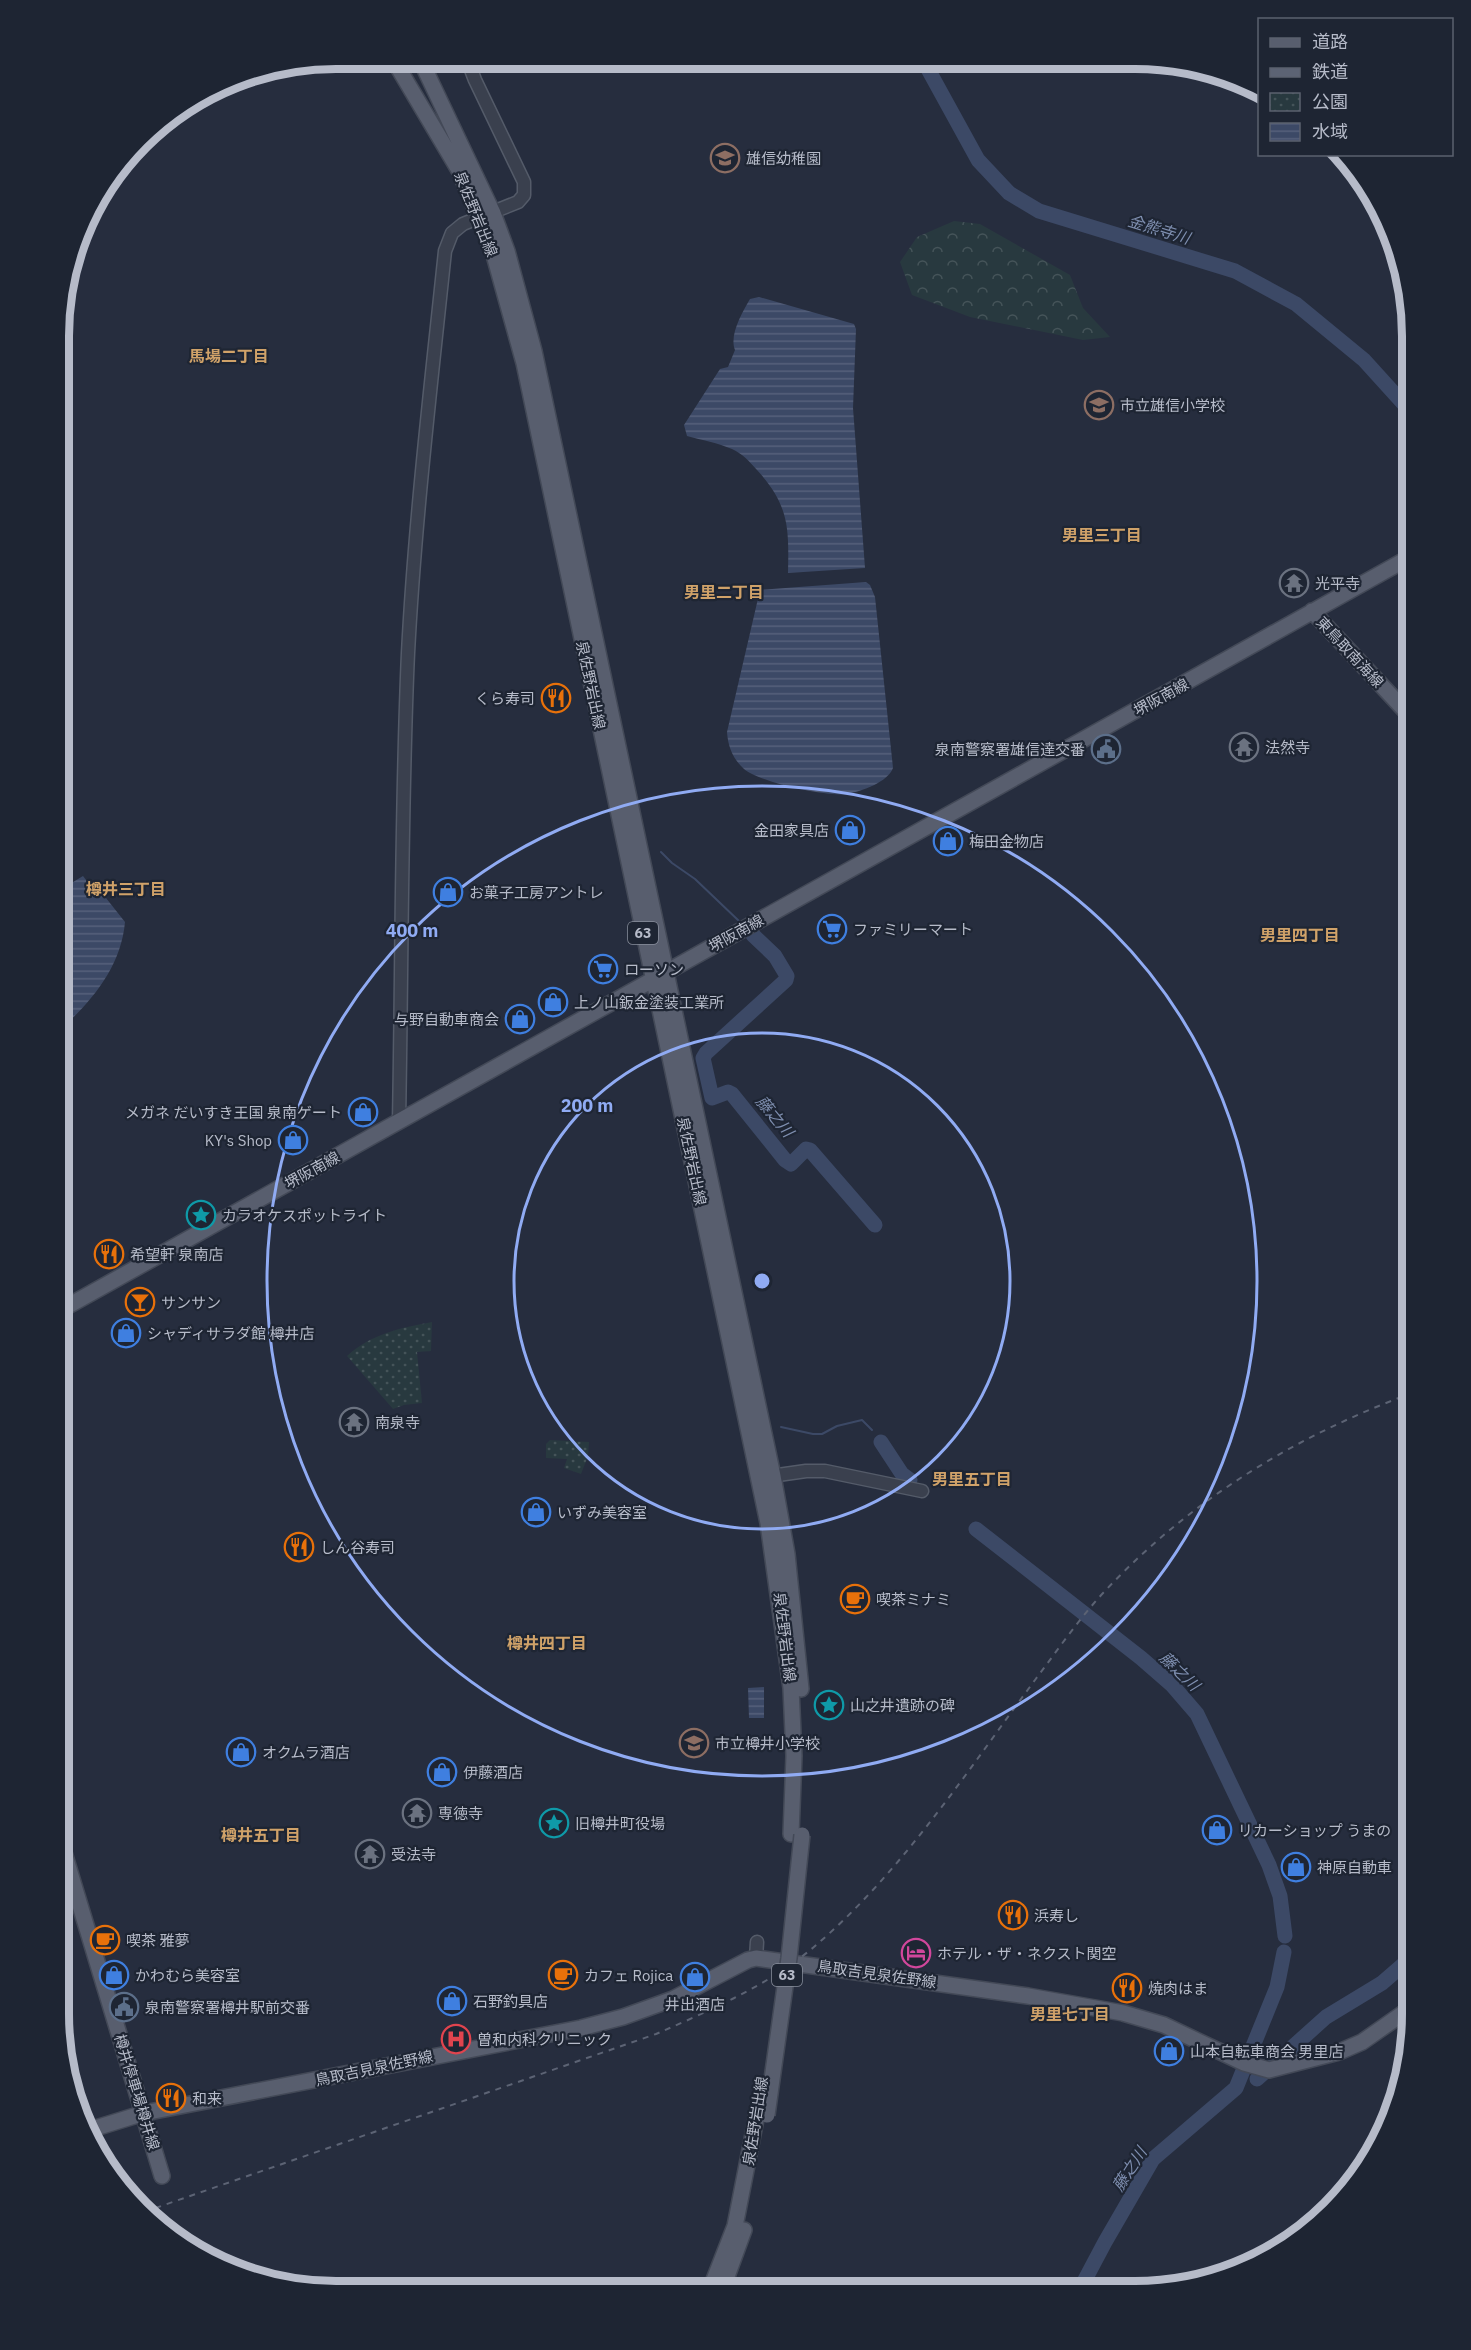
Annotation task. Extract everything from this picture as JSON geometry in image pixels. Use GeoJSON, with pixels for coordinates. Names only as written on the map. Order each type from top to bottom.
{"type":"FeatureCollection","features":[{"type":"Feature","properties":{"kind":"main road","name":"泉佐野岩出線"},"geometry":{"type":"LineString","coordinates":[[399,69],[507,251],[534,351],[667,971],[766,1477],[791,1688],[796,1834],[747,2219],[726,2281]]}},
{"type":"Feature","properties":{"kind":"main road","name":"泉佐野岩出線"},"geometry":{"type":"LineString","coordinates":[[424,69],[486,216],[494,255],[524,363],[653,980],[766,1477]]}},
{"type":"Feature","properties":{"kind":"main road","name":"堺阪南線"},"geometry":{"type":"LineString","coordinates":[[69,1305],[1402,562]]}},
{"type":"Feature","properties":{"kind":"main road","name":"東鳥取南海線"},"geometry":{"type":"LineString","coordinates":[[1312,612],[1402,707]]}},
{"type":"Feature","properties":{"kind":"main road","name":"樽井停車場樽井線"},"geometry":{"type":"LineString","coordinates":[[69,1869],[162,2176]]}},
{"type":"Feature","properties":{"kind":"main road","name":"鳥取吉見泉佐野線"},"geometry":{"type":"LineString","coordinates":[[94,2128],[144,2113],[581,2028],[623,2017],[673,1999],[748,1960],[756,1950],[1123,2013],[1164,2025],[1256,2067],[1339,2052],[1362,2042],[1402,2014]]}},
{"type":"Feature","properties":{"kind":"main road","name":"泉佐野岩出線"},"geometry":{"type":"LineString","coordinates":[[714,2281],[735,2226],[762,2115]]}},
{"type":"Feature","properties":{"kind":"street"},"geometry":{"type":"LineString","coordinates":[[399,1121],[408,663],[423,462],[445,251],[452,233],[464,224],[518,202],[524,195],[524,184],[471,69]]}},
{"type":"Feature","properties":{"kind":"street"},"geometry":{"type":"LineString","coordinates":[[766,1477],[806,1471],[825,1471],[922,1491]]}},
{"type":"Feature","properties":{"kind":"green space"},"geometry":{"type":"Polygon","coordinates":[[[954,221],[980,224],[1070,275],[1083,308],[1110,337],[1083,340],[970,317],[912,295],[900,262],[917,237],[954,221]]]}},
{"type":"Feature","properties":{"kind":"green space"},"geometry":{"type":"Polygon","coordinates":[[[432,1322],[431,1351],[417,1352],[422,1403],[393,1409],[347,1356],[376,1337],[432,1322]]]}},
{"type":"Feature","properties":{"kind":"green space"},"geometry":{"type":"Polygon","coordinates":[[[550,1440],[589,1442],[588,1456],[581,1474],[564,1468],[567,1459],[546,1458],[546,1444],[550,1440]]]}},
{"type":"Feature","properties":{"kind":"water"},"geometry":{"type":"Polygon","coordinates":[[[759,297],[854,324],[856,329],[853,408],[865,568],[788,573],[785,517],[768,483],[743,455],[721,445],[687,436],[684,425],[720,369],[728,367],[735,350],[735,331],[740,317],[750,299],[759,297]]]}},
{"type":"Feature","properties":{"kind":"water"},"geometry":{"type":"Polygon","coordinates":[[[866,582],[870,585],[875,597],[893,768],[880,782],[847,794],[794,788],[752,774],[744,769],[734,757],[727,732],[760,590],[866,582]]]}},
{"type":"Feature","properties":{"kind":"water"},"geometry":{"type":"Polygon","coordinates":[[[83,876],[89,884],[100,882],[106,898],[125,922],[118,954],[111,968],[94,995],[69,1021],[69,885],[83,876]]]}},
{"type":"Feature","properties":{"kind":"water"},"geometry":{"type":"Polygon","coordinates":[[[764,1687],[764,1718],[749,1718],[748,1688],[764,1687]]]}},
{"type":"Feature","properties":{"kind":"waterway","name":"金熊寺川"},"geometry":{"type":"LineString","coordinates":[[928,69],[978,160],[1009,193],[1039,211],[1235,271],[1296,304],[1364,360],[1402,402]]}},
{"type":"Feature","properties":{"kind":"waterway","name":"藤之川"},"geometry":{"type":"LineString","coordinates":[[661,852],[695,879],[739,921]]}},
{"type":"Feature","properties":{"kind":"waterway","name":"藤之川"},"geometry":{"type":"LineString","coordinates":[[753,935],[775,956],[787,976],[786,980],[706,1053],[703,1058],[712,1098],[728,1092],[732,1094],[785,1160],[791,1164],[806,1149],[810,1150],[875,1225]]}},
{"type":"Feature","properties":{"kind":"waterway"},"geometry":{"type":"LineString","coordinates":[[781,1427],[822,1434],[837,1426],[862,1420],[872,1430]]}},
{"type":"Feature","properties":{"kind":"waterway","name":"藤之川"},"geometry":{"type":"LineString","coordinates":[[881,1442],[902,1474],[910,1480]]}},
{"type":"Feature","properties":{"kind":"waterway","name":"藤之川"},"geometry":{"type":"LineString","coordinates":[[976,1529],[1141,1658],[1172,1685],[1197,1714],[1269,1865],[1280,1896],[1285,1936]]}},
{"type":"Feature","properties":{"kind":"waterway","name":"藤之川"},"geometry":{"type":"LineString","coordinates":[[1084,2281],[1153,2159],[1236,2088],[1277,1987],[1284,1952]]}},
{"type":"Feature","properties":{"kind":"waterway"},"geometry":{"type":"LineString","coordinates":[[1257,2079],[1326,2017],[1382,1983],[1402,1966]]}},
{"type":"Feature","properties":{"kind":"railway"},"geometry":{"type":"LineString","coordinates":[[153,2209],[656,2034],[718,2006],[779,1973],[815,1946],[846,1917],[905,1853],[1077,1625],[1104,1592],[1137,1559],[1208,1500],[1246,1474],[1326,1429],[1402,1397]]}},
{"type":"Feature","properties":{"kind":"place","name":"雄信幼稚園"},"geometry":{"type":"Point","coordinates":[725,158]}},
{"type":"Feature","properties":{"kind":"place","name":"市立雄信小学校"},"geometry":{"type":"Point","coordinates":[1099,405]}},
{"type":"Feature","properties":{"kind":"place","name":"光平寺"},"geometry":{"type":"Point","coordinates":[1294,583]}},
{"type":"Feature","properties":{"kind":"place","name":"くら寿司"},"geometry":{"type":"Point","coordinates":[556,698]}},
{"type":"Feature","properties":{"kind":"place","name":"法然寺"},"geometry":{"type":"Point","coordinates":[1244,747]}},
{"type":"Feature","properties":{"kind":"place","name":"泉南警察署雄信達交番"},"geometry":{"type":"Point","coordinates":[1106,749]}},
{"type":"Feature","properties":{"kind":"place","name":"金田家具店"},"geometry":{"type":"Point","coordinates":[850,830]}},
{"type":"Feature","properties":{"kind":"place","name":"梅田金物店"},"geometry":{"type":"Point","coordinates":[948,841]}},
{"type":"Feature","properties":{"kind":"place","name":"お菓子工房アントレ"},"geometry":{"type":"Point","coordinates":[448,892]}},
{"type":"Feature","properties":{"kind":"place","name":"ファミリーマート"},"geometry":{"type":"Point","coordinates":[832,929]}},
{"type":"Feature","properties":{"kind":"place","name":"ローソン"},"geometry":{"type":"Point","coordinates":[603,969]}},
{"type":"Feature","properties":{"kind":"place","name":"上ノ山鈑金塗装工業所"},"geometry":{"type":"Point","coordinates":[553,1002]}},
{"type":"Feature","properties":{"kind":"place","name":"与野自動車商会"},"geometry":{"type":"Point","coordinates":[520,1019]}},
{"type":"Feature","properties":{"kind":"place","name":"メガネ だいすき王国 泉南ゲート"},"geometry":{"type":"Point","coordinates":[363,1112]}},
{"type":"Feature","properties":{"kind":"place","name":"KY's Shop"},"geometry":{"type":"Point","coordinates":[293,1140]}},
{"type":"Feature","properties":{"kind":"place","name":"カラオケスポットライト"},"geometry":{"type":"Point","coordinates":[201,1215]}},
{"type":"Feature","properties":{"kind":"place","name":"希望軒 泉南店"},"geometry":{"type":"Point","coordinates":[109,1254]}},
{"type":"Feature","properties":{"kind":"place","name":"サンサン"},"geometry":{"type":"Point","coordinates":[140,1302]}},
{"type":"Feature","properties":{"kind":"place","name":"シャディサラダ館 樽井店"},"geometry":{"type":"Point","coordinates":[126,1333]}},
{"type":"Feature","properties":{"kind":"place","name":"南泉寺"},"geometry":{"type":"Point","coordinates":[354,1422]}},
{"type":"Feature","properties":{"kind":"place","name":"いずみ美容室"},"geometry":{"type":"Point","coordinates":[536,1512]}},
{"type":"Feature","properties":{"kind":"place","name":"しん谷寿司"},"geometry":{"type":"Point","coordinates":[299,1547]}},
{"type":"Feature","properties":{"kind":"place","name":"喫茶ミナミ"},"geometry":{"type":"Point","coordinates":[855,1599]}},
{"type":"Feature","properties":{"kind":"place","name":"山之井遺跡の碑"},"geometry":{"type":"Point","coordinates":[829,1705]}},
{"type":"Feature","properties":{"kind":"place","name":"市立樽井小学校"},"geometry":{"type":"Point","coordinates":[694,1743]}},
{"type":"Feature","properties":{"kind":"place","name":"オクムラ酒店"},"geometry":{"type":"Point","coordinates":[241,1752]}},
{"type":"Feature","properties":{"kind":"place","name":"伊藤酒店"},"geometry":{"type":"Point","coordinates":[442,1772]}},
{"type":"Feature","properties":{"kind":"place","name":"専徳寺"},"geometry":{"type":"Point","coordinates":[417,1813]}},
{"type":"Feature","properties":{"kind":"place","name":"旧樽井町役場"},"geometry":{"type":"Point","coordinates":[554,1823]}},
{"type":"Feature","properties":{"kind":"place","name":"リカーショップ うまの"},"geometry":{"type":"Point","coordinates":[1217,1830]}},
{"type":"Feature","properties":{"kind":"place","name":"受法寺"},"geometry":{"type":"Point","coordinates":[370,1854]}},
{"type":"Feature","properties":{"kind":"place","name":"神原自動車"},"geometry":{"type":"Point","coordinates":[1296,1867]}},
{"type":"Feature","properties":{"kind":"place","name":"浜寿し"},"geometry":{"type":"Point","coordinates":[1013,1915]}},
{"type":"Feature","properties":{"kind":"place","name":"喫茶 雅夢"},"geometry":{"type":"Point","coordinates":[105,1940]}},
{"type":"Feature","properties":{"kind":"place","name":"ホテル・ザ・ネクスト関空"},"geometry":{"type":"Point","coordinates":[916,1953]}},
{"type":"Feature","properties":{"kind":"place","name":"かわむら美容室"},"geometry":{"type":"Point","coordinates":[114,1975]}},
{"type":"Feature","properties":{"kind":"place","name":"カフェ Rojica"},"geometry":{"type":"Point","coordinates":[563,1975]}},
{"type":"Feature","properties":{"kind":"place","name":"井出酒店"},"geometry":{"type":"Point","coordinates":[695,1977]}},
{"type":"Feature","properties":{"kind":"place","name":"焼肉はま"},"geometry":{"type":"Point","coordinates":[1127,1988]}},
{"type":"Feature","properties":{"kind":"place","name":"石野釣具店"},"geometry":{"type":"Point","coordinates":[452,2001]}},
{"type":"Feature","properties":{"kind":"place","name":"泉南警察署樽井駅前交番"},"geometry":{"type":"Point","coordinates":[124,2007]}},
{"type":"Feature","properties":{"kind":"place","name":"曽和内科クリニック"},"geometry":{"type":"Point","coordinates":[456,2039]}},
{"type":"Feature","properties":{"kind":"place","name":"山本自転車商会 男里店"},"geometry":{"type":"Point","coordinates":[1169,2051]}},
{"type":"Feature","properties":{"kind":"place","name":"和来"},"geometry":{"type":"Point","coordinates":[171,2098]}},
{"type":"Feature","properties":{"kind":"district","name":"馬場二丁目"},"geometry":{"type":"Point","coordinates":[229,356]}},
{"type":"Feature","properties":{"kind":"district","name":"男里三丁目"},"geometry":{"type":"Point","coordinates":[1102,535]}},
{"type":"Feature","properties":{"kind":"district","name":"男里二丁目"},"geometry":{"type":"Point","coordinates":[724,592]}},
{"type":"Feature","properties":{"kind":"district","name":"樽井三丁目"},"geometry":{"type":"Point","coordinates":[126,889]}},
{"type":"Feature","properties":{"kind":"district","name":"男里四丁目"},"geometry":{"type":"Point","coordinates":[1300,935]}},
{"type":"Feature","properties":{"kind":"district","name":"男里五丁目"},"geometry":{"type":"Point","coordinates":[972,1479]}},
{"type":"Feature","properties":{"kind":"district","name":"樽井四丁目"},"geometry":{"type":"Point","coordinates":[547,1643]}},
{"type":"Feature","properties":{"kind":"district","name":"樽井五丁目"},"geometry":{"type":"Point","coordinates":[261,1835]}},
{"type":"Feature","properties":{"kind":"district","name":"男里七丁目"},"geometry":{"type":"Point","coordinates":[1070,2014]}}]}
